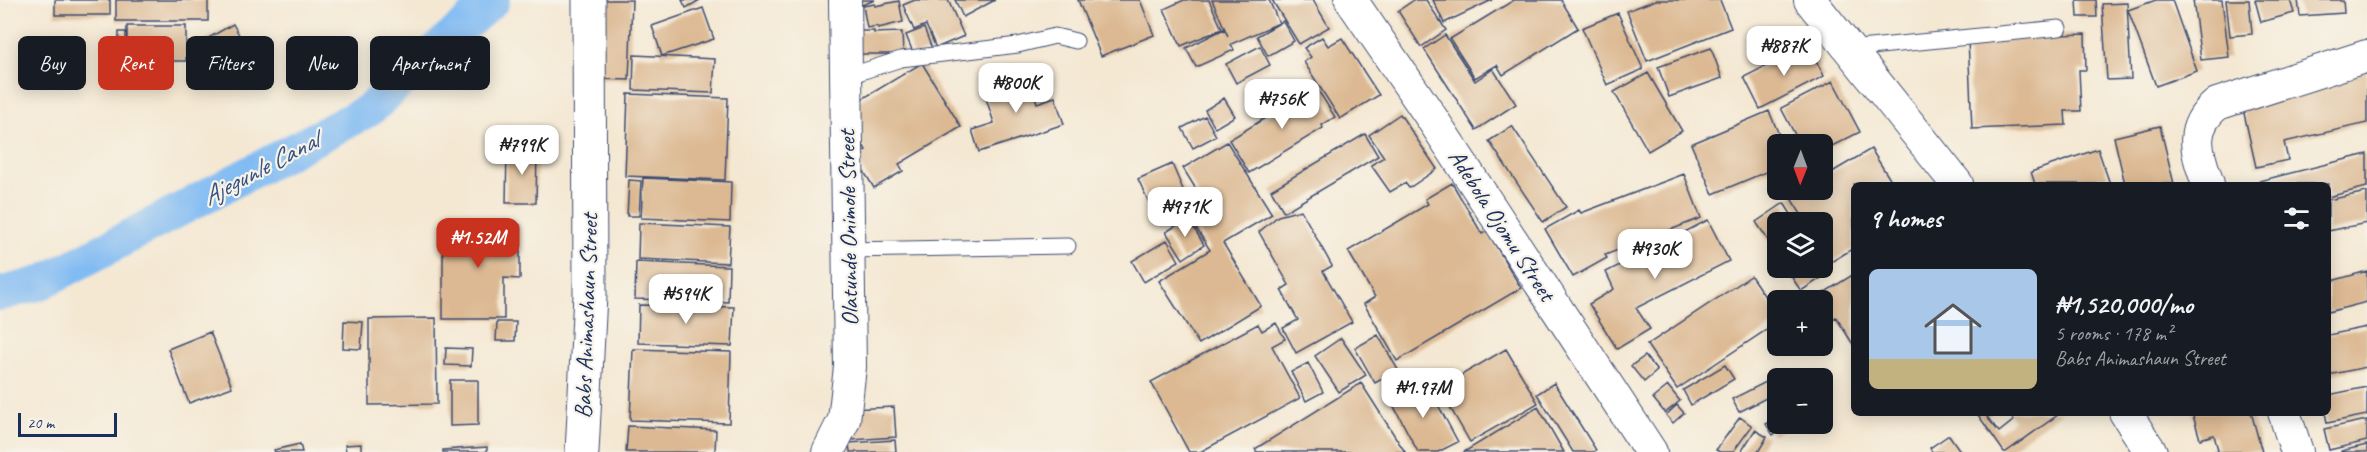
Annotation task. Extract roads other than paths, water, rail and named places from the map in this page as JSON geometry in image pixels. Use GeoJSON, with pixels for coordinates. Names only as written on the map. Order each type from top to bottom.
{"type":"FeatureCollection","features":[{"type":"Feature","properties":{"kind":"main road","name":"Babs Animashaun Street"},"geometry":{"type":"LineString","coordinates":[[582,452],[590,295],[589,4]]}},
{"type":"Feature","properties":{"kind":"street","name":"Olatunde Onimole Street"},"geometry":{"type":"LineString","coordinates":[[828,452],[844,420],[850,367],[845,0]]}},
{"type":"Feature","properties":{"kind":"street","name":"Adebola Ojomu Street"},"geometry":{"type":"LineString","coordinates":[[1351,0],[1430,114],[1651,452]]}},
{"type":"Feature","properties":{"kind":"street"},"geometry":{"type":"LineString","coordinates":[[1810,0],[1955,182]]}},
{"type":"Feature","properties":{"kind":"street"},"geometry":{"type":"LineString","coordinates":[[2207,182],[2198,156],[2197,132],[2204,115],[2217,104],[2367,56]]}},
{"type":"Feature","properties":{"kind":"street"},"geometry":{"type":"LineString","coordinates":[[2128,416],[2151,452]]}},
{"type":"Feature","properties":{"kind":"street"},"geometry":{"type":"LineString","coordinates":[[2285,416],[2297,452]]}},
{"type":"Feature","properties":{"kind":"lane"},"geometry":{"type":"LineString","coordinates":[[1850,49],[2059,28]]}},
{"type":"Feature","properties":{"kind":"lane"},"geometry":{"type":"LineString","coordinates":[[845,77],[901,60],[1018,45],[1055,36],[1076,41]]}},
{"type":"Feature","properties":{"kind":"lane"},"geometry":{"type":"LineString","coordinates":[[848,249],[1068,246]]}},
{"type":"Feature","properties":{"kind":"waterway","name":"Ajegunle Canal"},"geometry":{"type":"LineString","coordinates":[[0,294],[41,283],[369,110],[493,0]]}}]}
